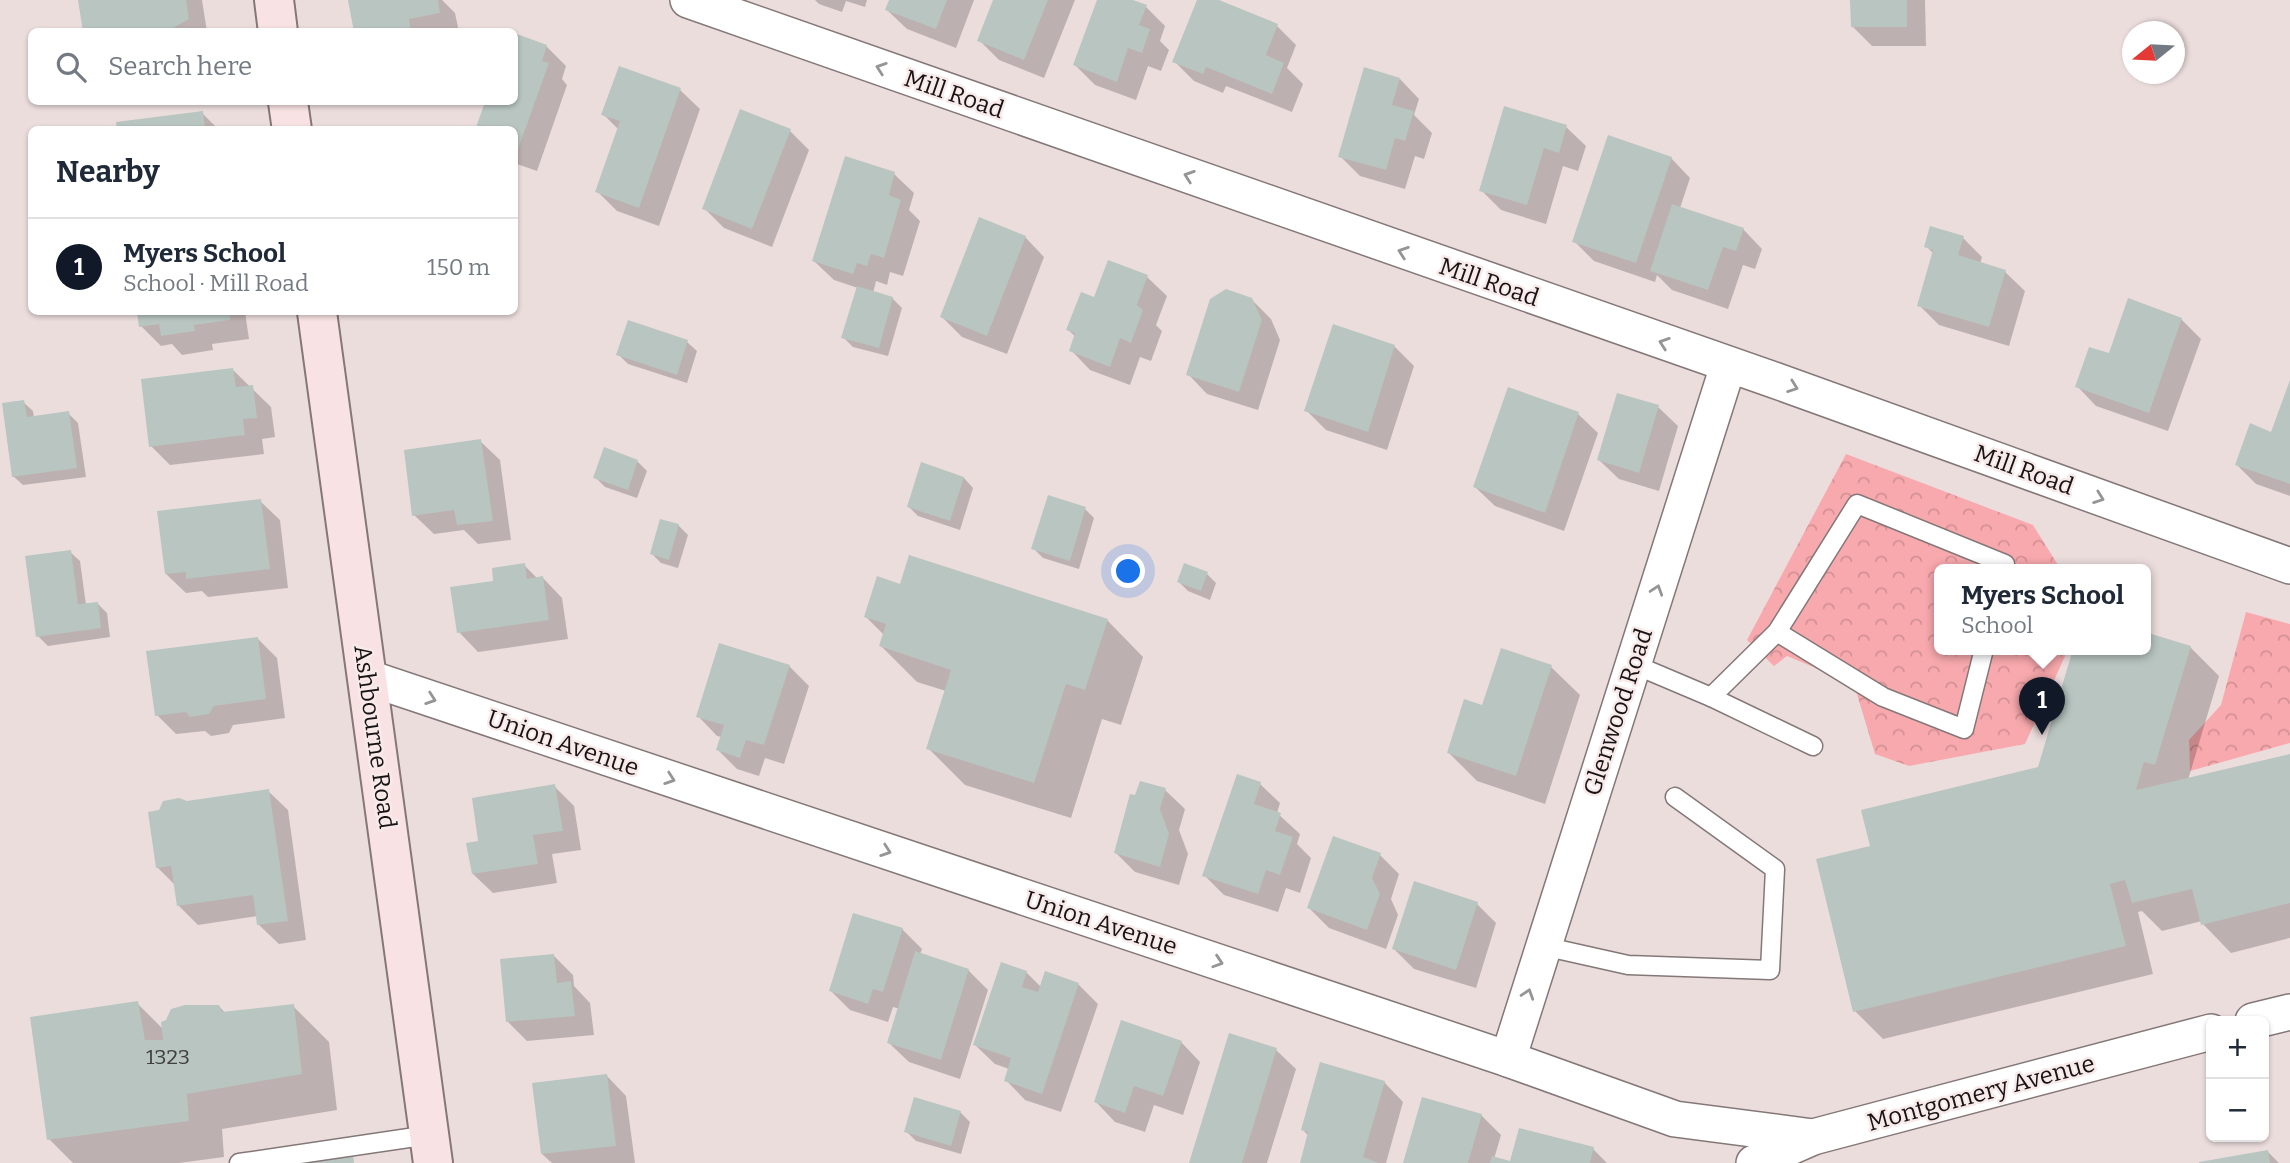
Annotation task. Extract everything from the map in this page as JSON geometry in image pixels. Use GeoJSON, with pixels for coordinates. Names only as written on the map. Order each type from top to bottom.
{"type":"FeatureCollection","features":[{"type":"Feature","properties":{"kind":"street"},"geometry":{"type":"LineString","coordinates":[[274,0],[278,28]]}},
{"type":"Feature","properties":{"kind":"street","name":"Mill Road"},"geometry":{"type":"LineString","coordinates":[[688,0],[1774,380],[2290,566]]}},
{"type":"Feature","properties":{"kind":"street"},"geometry":{"type":"LineString","coordinates":[[288,105],[291,126]]}},
{"type":"Feature","properties":{"kind":"street","name":"Ashbourne Road"},"geometry":{"type":"LineString","coordinates":[[317,315],[431,1149]]}},
{"type":"Feature","properties":{"kind":"street","name":"Glenwood Road"},"geometry":{"type":"LineString","coordinates":[[1508,1059],[1728,366]]}},
{"type":"Feature","properties":{"kind":"street","name":"Union Avenue"},"geometry":{"type":"LineString","coordinates":[[366,677],[1508,1059],[1675,1119],[1819,1150]]}},
{"type":"Feature","properties":{"kind":"street"},"geometry":{"type":"LineString","coordinates":[[2269,1017],[2290,1012]]}},
{"type":"Feature","properties":{"kind":"street","name":"Montgomery Avenue"},"geometry":{"type":"LineString","coordinates":[[1754,1163],[1819,1150],[2206,1034]]}},
{"type":"Feature","properties":{"kind":"lane"},"geometry":{"type":"LineString","coordinates":[[1712,697],[1777,632],[1857,504],[2005,564]]}},
{"type":"Feature","properties":{"kind":"lane"},"geometry":{"type":"LineString","coordinates":[[1777,632],[1883,697],[1965,729],[1983,655]]}},
{"type":"Feature","properties":{"kind":"lane"},"geometry":{"type":"LineString","coordinates":[[1633,664],[1712,697],[1813,746]]}},
{"type":"Feature","properties":{"kind":"lane"},"geometry":{"type":"LineString","coordinates":[[1543,946],[1628,965],[1770,970],[1775,869],[1675,797]]}},
{"type":"Feature","properties":{"kind":"lane"},"geometry":{"type":"LineString","coordinates":[[239,1163],[431,1149]]}},
{"type":"Feature","properties":{"kind":"green space"},"geometry":{"type":"Polygon","coordinates":[[[1846,454],[2033,525],[2057,564],[1934,564],[1934,655],[2066,655],[2025,744],[1909,766],[1875,754],[1854,684],[1787,656],[1774,666],[1747,640],[1846,454]]]}},
{"type":"Feature","properties":{"kind":"green space"},"geometry":{"type":"Polygon","coordinates":[[[2246,612],[2290,624],[2290,743],[2190,771],[2189,740],[2221,705],[2246,612]]]}},
{"type":"Feature","properties":{"kind":"building"},"geometry":{"type":"Polygon","coordinates":[[[78,0],[186,0],[189,19],[173,28],[82,28],[78,0]]]}},
{"type":"Feature","properties":{"kind":"building"},"geometry":{"type":"Polygon","coordinates":[[[348,0],[438,0],[440,13],[409,19],[410,28],[353,28],[348,0]]]}},
{"type":"Feature","properties":{"kind":"building"},"geometry":{"type":"Polygon","coordinates":[[[889,0],[947,0],[936,29],[885,10],[889,0]]]}},
{"type":"Feature","properties":{"kind":"building"},"geometry":{"type":"Polygon","coordinates":[[[993,0],[1048,0],[1024,60],[977,41],[993,0]]]}},
{"type":"Feature","properties":{"kind":"building"},"geometry":{"type":"Polygon","coordinates":[[[1097,0],[1133,0],[1147,5],[1139,25],[1150,29],[1142,53],[1128,48],[1117,82],[1073,65],[1097,0]]]}},
{"type":"Feature","properties":{"kind":"building"},"geometry":{"type":"Polygon","coordinates":[[[1197,0],[1219,0],[1278,24],[1266,55],[1284,63],[1272,94],[1206,67],[1203,74],[1172,62],[1197,0]]]}},
{"type":"Feature","properties":{"kind":"building"},"geometry":{"type":"Polygon","coordinates":[[[1850,0],[1907,0],[1907,27],[1851,27],[1850,0]]]}},
{"type":"Feature","properties":{"kind":"building"},"geometry":{"type":"Polygon","coordinates":[[[518,34],[547,45],[542,61],[549,63],[518,149],[518,126],[476,126],[484,105],[518,105],[518,34]]]}},
{"type":"Feature","properties":{"kind":"building"},"geometry":{"type":"Polygon","coordinates":[[[619,66],[681,88],[639,208],[595,192],[620,121],[601,115],[619,66]]]}},
{"type":"Feature","properties":{"kind":"building"},"geometry":{"type":"Polygon","coordinates":[[[1364,67],[1400,78],[1392,105],[1414,111],[1405,141],[1395,138],[1386,170],[1338,157],[1364,67]]]}},
{"type":"Feature","properties":{"kind":"building"},"geometry":{"type":"Polygon","coordinates":[[[1504,106],[1567,125],[1559,153],[1544,148],[1527,205],[1479,191],[1504,106]]]}},
{"type":"Feature","properties":{"kind":"building"},"geometry":{"type":"Polygon","coordinates":[[[740,109],[791,129],[752,229],[702,209],[740,109]]]}},
{"type":"Feature","properties":{"kind":"building"},"geometry":{"type":"Polygon","coordinates":[[[203,111],[205,126],[116,126],[116,122],[203,111]]]}},
{"type":"Feature","properties":{"kind":"building"},"geometry":{"type":"Polygon","coordinates":[[[1608,135],[1672,157],[1636,263],[1572,242],[1608,135]]]}},
{"type":"Feature","properties":{"kind":"building"},"geometry":{"type":"Polygon","coordinates":[[[845,156],[895,172],[889,195],[901,200],[884,258],[871,254],[867,266],[857,263],[853,274],[812,261],[845,156]]]}},
{"type":"Feature","properties":{"kind":"building"},"geometry":{"type":"Polygon","coordinates":[[[1672,204],[1744,228],[1736,251],[1723,247],[1708,290],[1650,271],[1672,204]]]}},
{"type":"Feature","properties":{"kind":"building"},"geometry":{"type":"Polygon","coordinates":[[[979,217],[1026,236],[987,336],[940,317],[979,217]]]}},
{"type":"Feature","properties":{"kind":"building"},"geometry":{"type":"Polygon","coordinates":[[[1930,226],[1964,236],[1958,255],[2006,270],[1989,327],[1917,306],[1933,250],[1924,247],[1930,226]]]}},
{"type":"Feature","properties":{"kind":"building"},"geometry":{"type":"Polygon","coordinates":[[[1108,260],[1148,275],[1137,305],[1143,310],[1131,343],[1120,338],[1110,367],[1069,351],[1075,333],[1066,330],[1081,292],[1094,297],[1108,260]]]}},
{"type":"Feature","properties":{"kind":"building"},"geometry":{"type":"Polygon","coordinates":[[[857,286],[893,297],[879,348],[841,338],[857,286]]]}},
{"type":"Feature","properties":{"kind":"building"},"geometry":{"type":"Polygon","coordinates":[[[1226,289],[1252,298],[1262,320],[1239,392],[1186,375],[1210,299],[1226,289]]]}},
{"type":"Feature","properties":{"kind":"building"},"geometry":{"type":"Polygon","coordinates":[[[2128,298],[2182,318],[2149,413],[2075,387],[2089,347],[2109,353],[2128,298]]]}},
{"type":"Feature","properties":{"kind":"building"},"geometry":{"type":"Polygon","coordinates":[[[137,315],[229,315],[230,320],[194,325],[195,331],[161,336],[159,324],[139,327],[137,315]]]}},
{"type":"Feature","properties":{"kind":"building"},"geometry":{"type":"Polygon","coordinates":[[[628,320],[688,340],[677,375],[616,355],[628,320]]]}},
{"type":"Feature","properties":{"kind":"building"},"geometry":{"type":"Polygon","coordinates":[[[1333,324],[1395,345],[1368,432],[1304,411],[1333,324]]]}},
{"type":"Feature","properties":{"kind":"building"},"geometry":{"type":"Polygon","coordinates":[[[233,368],[236,387],[253,385],[257,418],[243,419],[245,435],[149,447],[141,379],[233,368]]]}},
{"type":"Feature","properties":{"kind":"building"},"geometry":{"type":"Polygon","coordinates":[[[2290,380],[2290,484],[2235,465],[2250,423],[2271,432],[2290,380]]]}},
{"type":"Feature","properties":{"kind":"building"},"geometry":{"type":"Polygon","coordinates":[[[1508,387],[1579,412],[1545,513],[1473,487],[1508,387]]]}},
{"type":"Feature","properties":{"kind":"building"},"geometry":{"type":"Polygon","coordinates":[[[1617,393],[1659,405],[1639,473],[1597,460],[1617,393]]]}},
{"type":"Feature","properties":{"kind":"building"},"geometry":{"type":"Polygon","coordinates":[[[24,400],[27,417],[69,411],[77,468],[12,477],[2,403],[24,400]]]}},
{"type":"Feature","properties":{"kind":"building"},"geometry":{"type":"Polygon","coordinates":[[[481,439],[493,521],[457,525],[454,510],[412,516],[404,450],[481,439]]]}},
{"type":"Feature","properties":{"kind":"building"},"geometry":{"type":"Polygon","coordinates":[[[604,447],[638,460],[628,490],[593,478],[604,447]]]}},
{"type":"Feature","properties":{"kind":"building"},"geometry":{"type":"Polygon","coordinates":[[[921,462],[964,477],[950,521],[907,507],[921,462]]]}},
{"type":"Feature","properties":{"kind":"building"},"geometry":{"type":"Polygon","coordinates":[[[1048,495],[1086,507],[1070,561],[1031,549],[1048,495]]]}},
{"type":"Feature","properties":{"kind":"building"},"geometry":{"type":"Polygon","coordinates":[[[261,499],[270,569],[186,579],[186,572],[165,574],[157,511],[261,499]]]}},
{"type":"Feature","properties":{"kind":"building"},"geometry":{"type":"Polygon","coordinates":[[[660,519],[679,524],[669,560],[650,554],[660,519]]]}},
{"type":"Feature","properties":{"kind":"building"},"geometry":{"type":"Polygon","coordinates":[[[71,550],[78,604],[98,602],[101,628],[36,637],[25,556],[71,550]]]}},
{"type":"Feature","properties":{"kind":"building"},"geometry":{"type":"Polygon","coordinates":[[[909,555],[1108,619],[1085,690],[1066,684],[1034,783],[926,749],[951,670],[879,646],[886,624],[864,617],[877,576],[900,584],[909,555]]]}},
{"type":"Feature","properties":{"kind":"building"},"geometry":{"type":"Polygon","coordinates":[[[525,563],[527,579],[543,576],[549,620],[457,633],[450,587],[493,581],[492,568],[525,563]]]}},
{"type":"Feature","properties":{"kind":"building"},"geometry":{"type":"Polygon","coordinates":[[[1184,563],[1208,572],[1201,591],[1177,582],[1184,563]]]}},
{"type":"Feature","properties":{"kind":"building"},"geometry":{"type":"Polygon","coordinates":[[[2151,634],[2191,646],[2155,765],[2144,762],[2136,790],[2290,754],[2290,903],[2201,925],[2192,889],[2132,903],[2125,880],[2110,884],[2126,946],[1853,1012],[1816,859],[1870,846],[1861,810],[2038,767],[2071,655],[2151,655],[2151,634]]]}},
{"type":"Feature","properties":{"kind":"building"},"geometry":{"type":"Polygon","coordinates":[[[258,637],[266,699],[214,706],[209,714],[190,717],[186,712],[155,716],[146,651],[258,637]]]}},
{"type":"Feature","properties":{"kind":"building"},"geometry":{"type":"Polygon","coordinates":[[[719,643],[790,665],[764,745],[746,740],[740,758],[716,750],[724,725],[696,717],[719,643]]]}},
{"type":"Feature","properties":{"kind":"building"},"geometry":{"type":"Polygon","coordinates":[[[1501,648],[1552,665],[1516,776],[1447,753],[1464,699],[1482,705],[1501,648]]]}},
{"type":"Feature","properties":{"kind":"building"},"geometry":{"type":"Polygon","coordinates":[[[1237,774],[1261,782],[1254,804],[1281,813],[1275,831],[1293,837],[1280,875],[1266,870],[1258,894],[1202,876],[1237,774]]]}},
{"type":"Feature","properties":{"kind":"building"},"geometry":{"type":"Polygon","coordinates":[[[1140,781],[1166,788],[1160,809],[1169,834],[1160,867],[1114,853],[1130,794],[1135,795],[1140,781]]]}},
{"type":"Feature","properties":{"kind":"building"},"geometry":{"type":"Polygon","coordinates":[[[555,784],[563,831],[533,835],[538,864],[472,874],[466,843],[478,841],[472,798],[555,784]]]}},
{"type":"Feature","properties":{"kind":"building"},"geometry":{"type":"Polygon","coordinates":[[[269,789],[288,921],[257,925],[253,895],[177,906],[171,866],[156,868],[148,812],[159,810],[163,801],[179,798],[187,801],[269,789]]]}},
{"type":"Feature","properties":{"kind":"building"},"geometry":{"type":"Polygon","coordinates":[[[1333,836],[1381,853],[1372,878],[1380,894],[1367,930],[1307,908],[1333,836]]]}},
{"type":"Feature","properties":{"kind":"building"},"geometry":{"type":"Polygon","coordinates":[[[1414,881],[1478,902],[1456,970],[1392,949],[1414,881]]]}},
{"type":"Feature","properties":{"kind":"building"},"geometry":{"type":"Polygon","coordinates":[[[853,913],[903,928],[883,992],[873,989],[868,1004],[829,991],[853,913]]]}},
{"type":"Feature","properties":{"kind":"building"},"geometry":{"type":"Polygon","coordinates":[[[915,951],[969,969],[941,1060],[887,1043],[915,951]]]}},
{"type":"Feature","properties":{"kind":"building"},"geometry":{"type":"Polygon","coordinates":[[[554,954],[557,983],[571,981],[575,1016],[506,1022],[500,959],[554,954]]]}},
{"type":"Feature","properties":{"kind":"building"},"geometry":{"type":"Polygon","coordinates":[[[1001,962],[1027,971],[1022,987],[1038,992],[1045,971],[1079,983],[1042,1094],[1004,1081],[1011,1058],[973,1045],[1001,962]]]}},
{"type":"Feature","properties":{"kind":"building"},"geometry":{"type":"Polygon","coordinates":[[[138,1001],[145,1040],[163,1040],[161,1022],[166,1020],[171,1009],[185,1005],[219,1005],[222,1012],[294,1004],[302,1074],[187,1094],[189,1121],[47,1140],[30,1017],[138,1001]]]}},
{"type":"Feature","properties":{"kind":"building"},"geometry":{"type":"Polygon","coordinates":[[[1121,1020],[1182,1041],[1163,1096],[1134,1086],[1125,1113],[1094,1102],[1121,1020]]]}},
{"type":"Feature","properties":{"kind":"building"},"geometry":{"type":"Polygon","coordinates":[[[1229,1033],[1277,1048],[1242,1163],[1189,1163],[1229,1033]]]}},
{"type":"Feature","properties":{"kind":"building"},"geometry":{"type":"Polygon","coordinates":[[[1320,1062],[1385,1081],[1363,1157],[1379,1163],[1300,1163],[1308,1132],[1301,1130],[1320,1062]]]}},
{"type":"Feature","properties":{"kind":"building"},"geometry":{"type":"Polygon","coordinates":[[[607,1074],[616,1146],[541,1154],[532,1083],[607,1074]]]}},
{"type":"Feature","properties":{"kind":"building"},"geometry":{"type":"Polygon","coordinates":[[[914,1097],[961,1111],[951,1146],[904,1132],[914,1097]]]}},
{"type":"Feature","properties":{"kind":"building"},"geometry":{"type":"Polygon","coordinates":[[[1422,1097],[1482,1114],[1468,1163],[1403,1163],[1422,1097]]]}},
{"type":"Feature","properties":{"kind":"building"},"geometry":{"type":"Polygon","coordinates":[[[1519,1128],[1594,1147],[1590,1163],[1490,1163],[1492,1156],[1510,1161],[1519,1128]]]}},
{"type":"Feature","properties":{"kind":"building"},"geometry":{"type":"Polygon","coordinates":[[[2268,1150],[2270,1163],[2199,1163],[2199,1162],[2268,1150]]]}},
{"type":"Feature","properties":{"kind":"building"},"geometry":{"type":"Polygon","coordinates":[[[353,1154],[354,1163],[300,1163],[300,1161],[353,1154]]]}},
{"type":"Feature","properties":{"kind":"place","name":"Myers School"},"geometry":{"type":"Point","coordinates":[2042,735]}}]}
